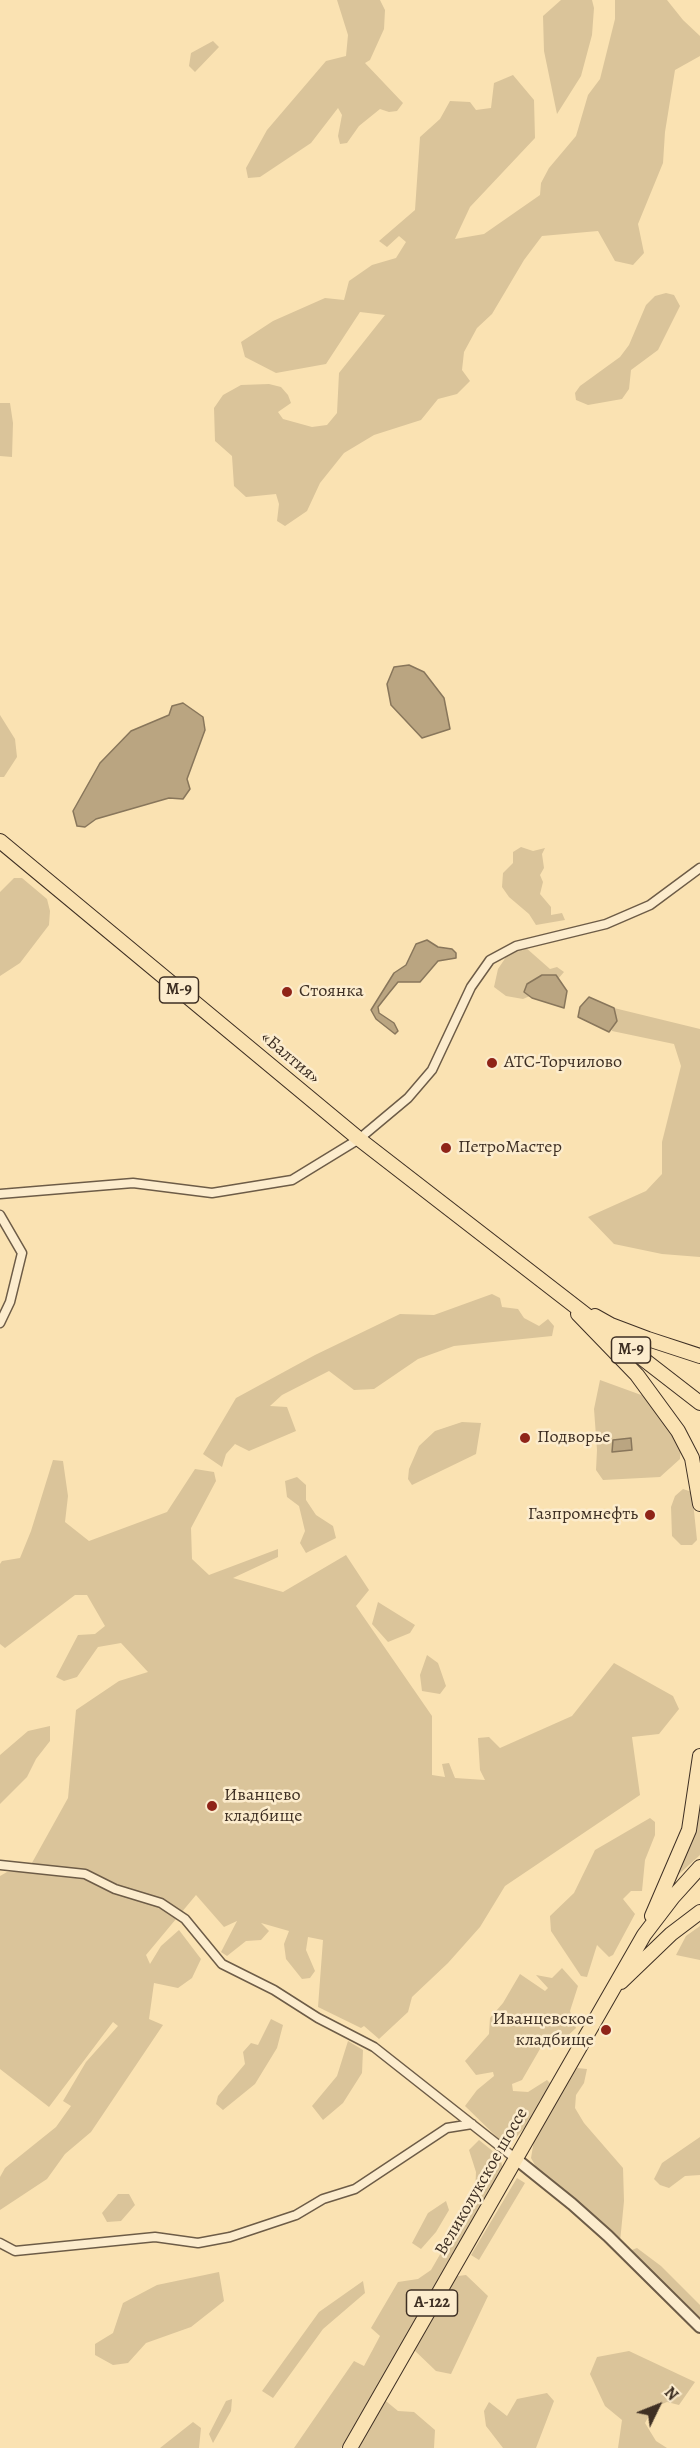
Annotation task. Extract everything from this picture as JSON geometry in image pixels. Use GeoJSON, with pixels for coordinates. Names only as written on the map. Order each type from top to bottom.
{"type":"FeatureCollection","features":[{"type":"Feature","properties":{"kind":"main road","name":"«Балтия»"},"geometry":{"type":"LineString","coordinates":[[0,841],[359,1139],[561,1297]]}},
{"type":"Feature","properties":{"kind":"main road"},"geometry":{"type":"LineString","coordinates":[[561,1297],[611,1325],[700,1356]]}},
{"type":"Feature","properties":{"kind":"main road"},"geometry":{"type":"LineString","coordinates":[[561,1297],[637,1375],[678,1431],[692,1458],[700,1504]]}},
{"type":"Feature","properties":{"kind":"main road","name":"М-9"},"geometry":{"type":"LineString","coordinates":[[561,1297],[700,1403]]}},
{"type":"Feature","properties":{"kind":"main road"},"geometry":{"type":"LineString","coordinates":[[644,1935],[688,1830],[700,1756]]}},
{"type":"Feature","properties":{"kind":"main road","name":"А-122"},"geometry":{"type":"LineString","coordinates":[[644,1935],[700,1867]]}},
{"type":"Feature","properties":{"kind":"main road"},"geometry":{"type":"LineString","coordinates":[[609,1994],[672,1934],[700,1912]]}},
{"type":"Feature","properties":{"kind":"main road","name":"Великолукское шоссе"},"geometry":{"type":"LineString","coordinates":[[350,2448],[644,1935]]}},
{"type":"Feature","properties":{"kind":"street"},"geometry":{"type":"LineString","coordinates":[[0,1194],[133,1183],[212,1192],[292,1180],[359,1139],[408,1098],[432,1070],[471,987],[490,960],[516,946],[606,924],[651,905],[700,868]]}},
{"type":"Feature","properties":{"kind":"street"},"geometry":{"type":"LineString","coordinates":[[0,1215],[22,1253],[10,1302],[0,1323]]}},
{"type":"Feature","properties":{"kind":"street"},"geometry":{"type":"LineString","coordinates":[[0,1865],[85,1874],[115,1889],[161,1903],[185,1919],[222,1964],[274,1990],[318,2018],[374,2048],[472,2124],[572,2204],[608,2236],[700,2328]]}},
{"type":"Feature","properties":{"kind":"street"},"geometry":{"type":"LineString","coordinates":[[0,2243],[15,2251],[155,2237],[198,2243],[230,2237],[296,2215],[323,2199],[356,2189],[447,2128],[472,2124]]}},
{"type":"Feature","properties":{"kind":"shaded area"},"geometry":{"type":"Polygon","coordinates":[[[337,0],[380,0],[385,10],[384,29],[370,60],[365,63],[403,103],[397,111],[389,112],[380,109],[359,126],[347,143],[340,144],[338,136],[342,115],[338,108],[311,143],[260,177],[248,178],[246,168],[267,130],[326,61],[346,56],[348,35],[337,0]]]}},
{"type":"Feature","properties":{"kind":"shaded area"},"geometry":{"type":"Polygon","coordinates":[[[561,0],[592,0],[594,8],[592,35],[581,76],[557,114],[544,51],[543,16],[561,0]]]}},
{"type":"Feature","properties":{"kind":"shaded area"},"geometry":{"type":"Polygon","coordinates":[[[615,0],[667,0],[700,36],[700,56],[675,70],[665,132],[663,163],[638,224],[644,253],[633,265],[615,261],[598,231],[542,236],[524,260],[492,314],[477,328],[464,352],[462,370],[470,381],[457,394],[438,399],[421,420],[374,435],[344,453],[320,483],[307,511],[285,526],[277,521],[279,504],[276,494],[246,497],[234,486],[232,456],[215,441],[214,408],[223,395],[241,385],[269,384],[281,387],[288,395],[291,403],[278,412],[283,419],[312,427],[327,425],[337,413],[339,373],[385,315],[360,312],[326,364],[276,373],[245,357],[241,342],[273,321],[325,298],[344,300],[349,281],[372,265],[396,258],[406,242],[399,236],[387,247],[379,241],[415,210],[420,137],[440,119],[450,101],[470,102],[476,110],[491,108],[494,83],[513,75],[534,100],[535,138],[470,207],[455,239],[484,234],[540,195],[541,183],[549,168],[576,136],[588,95],[600,79],[615,19],[615,0]]]}},
{"type":"Feature","properties":{"kind":"shaded area"},"geometry":{"type":"Polygon","coordinates":[[[213,41],[219,47],[195,72],[189,66],[191,53],[213,41]]]}},
{"type":"Feature","properties":{"kind":"shaded area"},"geometry":{"type":"Polygon","coordinates":[[[666,293],[674,295],[680,306],[658,350],[631,370],[629,389],[622,399],[588,405],[576,400],[575,393],[580,386],[620,357],[629,345],[646,305],[655,296],[666,293]]]}},
{"type":"Feature","properties":{"kind":"shaded area"},"geometry":{"type":"Polygon","coordinates":[[[0,403],[10,403],[13,423],[12,457],[0,456],[0,403]]]}},
{"type":"Feature","properties":{"kind":"shaded area"},"geometry":{"type":"Polygon","coordinates":[[[409,665],[424,672],[444,698],[450,729],[422,738],[391,705],[387,684],[394,667],[409,665]]]}},
{"type":"Feature","properties":{"kind":"shaded area"},"geometry":{"type":"Polygon","coordinates":[[[183,703],[203,717],[205,730],[187,779],[190,789],[183,799],[169,798],[96,819],[85,827],[77,826],[73,811],[100,763],[131,731],[169,715],[172,706],[183,703]]]}},
{"type":"Feature","properties":{"kind":"shaded area"},"geometry":{"type":"Polygon","coordinates":[[[0,715],[15,739],[17,757],[4,777],[0,777],[0,715]]]}},
{"type":"Feature","properties":{"kind":"shaded area"},"geometry":{"type":"Polygon","coordinates":[[[521,847],[533,851],[545,848],[542,854],[544,868],[540,875],[543,882],[540,894],[551,907],[551,915],[562,913],[565,920],[536,925],[529,914],[509,897],[502,887],[503,873],[513,863],[513,852],[521,847]]]}},
{"type":"Feature","properties":{"kind":"shaded area"},"geometry":{"type":"Polygon","coordinates":[[[14,878],[22,878],[47,899],[50,911],[49,925],[20,963],[0,976],[0,892],[14,878]]]}},
{"type":"Feature","properties":{"kind":"shaded area"},"geometry":{"type":"Polygon","coordinates":[[[427,940],[438,947],[452,949],[456,953],[456,958],[438,961],[420,982],[398,982],[389,993],[378,1007],[379,1013],[394,1023],[398,1031],[395,1034],[376,1019],[371,1010],[394,973],[406,965],[416,944],[427,940]]]}},
{"type":"Feature","properties":{"kind":"shaded area"},"geometry":{"type":"Polygon","coordinates":[[[525,947],[550,969],[557,967],[564,972],[558,979],[556,975],[524,992],[530,996],[523,999],[506,996],[494,987],[498,969],[508,954],[525,947]]]}},
{"type":"Feature","properties":{"kind":"shaded area"},"geometry":{"type":"Polygon","coordinates":[[[542,975],[556,975],[567,991],[564,1008],[532,998],[524,992],[527,984],[542,975]]]}},
{"type":"Feature","properties":{"kind":"shaded area"},"geometry":{"type":"Polygon","coordinates":[[[589,997],[614,1008],[617,1021],[609,1032],[578,1017],[580,1007],[589,997]]]}},
{"type":"Feature","properties":{"kind":"shaded area"},"geometry":{"type":"Polygon","coordinates":[[[614,1008],[700,1029],[700,1257],[662,1254],[614,1244],[588,1217],[646,1191],[662,1174],[662,1142],[681,1066],[674,1044],[612,1031],[614,1008]]]}},
{"type":"Feature","properties":{"kind":"shaded area"},"geometry":{"type":"Polygon","coordinates":[[[492,1294],[500,1298],[502,1307],[518,1309],[524,1318],[539,1326],[548,1319],[554,1326],[552,1336],[454,1346],[418,1359],[374,1389],[354,1390],[329,1371],[282,1395],[270,1406],[287,1407],[296,1431],[249,1451],[235,1444],[226,1454],[222,1467],[203,1454],[236,1398],[315,1355],[400,1314],[434,1315],[492,1294]]]}},
{"type":"Feature","properties":{"kind":"shaded area"},"geometry":{"type":"Polygon","coordinates":[[[600,1380],[644,1396],[681,1446],[680,1459],[660,1477],[603,1480],[596,1470],[594,1409],[600,1380]]]}},
{"type":"Feature","properties":{"kind":"shaded area"},"geometry":{"type":"Polygon","coordinates":[[[462,1422],[481,1423],[476,1454],[412,1485],[408,1479],[409,1469],[419,1446],[435,1431],[462,1422]]]}},
{"type":"Feature","properties":{"kind":"shaded area"},"geometry":{"type":"Polygon","coordinates":[[[631,1438],[632,1450],[612,1452],[613,1440],[631,1438]]]}},
{"type":"Feature","properties":{"kind":"shaded area"},"geometry":{"type":"Polygon","coordinates":[[[53,1460],[63,1461],[68,1496],[65,1522],[89,1541],[167,1512],[195,1469],[214,1472],[216,1481],[191,1528],[192,1559],[209,1575],[278,1549],[278,1557],[233,1578],[283,1592],[346,1555],[369,1590],[356,1606],[432,1716],[432,1775],[445,1777],[442,1764],[449,1763],[455,1778],[485,1780],[480,1770],[478,1738],[489,1737],[500,1748],[572,1716],[614,1663],[673,1696],[679,1709],[659,1734],[632,1737],[640,1795],[505,1886],[480,1927],[448,1963],[412,1997],[408,2012],[379,2039],[364,2026],[361,2028],[318,2007],[323,1940],[308,1937],[306,1950],[315,1971],[310,1978],[302,1979],[286,1959],[284,1944],[289,1931],[261,1923],[269,1931],[261,1940],[246,1941],[227,1956],[221,1952],[237,1921],[224,1927],[196,1895],[146,1955],[150,1964],[161,1946],[179,1930],[201,1959],[192,1978],[178,1988],[154,1983],[149,2019],[163,2025],[91,2132],[65,2154],[47,2179],[0,2210],[0,2177],[5,2168],[56,2127],[71,2106],[63,2101],[86,2062],[118,2026],[113,2022],[49,2107],[0,2069],[0,1876],[7,1872],[28,1870],[68,1798],[76,1710],[119,1681],[148,1672],[121,1643],[98,1647],[77,1677],[64,1681],[56,1677],[78,1635],[95,1634],[105,1626],[87,1595],[75,1595],[5,1648],[0,1644],[0,1564],[2,1561],[20,1558],[31,1531],[53,1460]]]}},
{"type":"Feature","properties":{"kind":"shaded area"},"geometry":{"type":"Polygon","coordinates":[[[297,1477],[306,1485],[306,1500],[316,1515],[333,1526],[336,1538],[306,1553],[300,1543],[305,1531],[299,1506],[287,1497],[285,1481],[297,1477]]]}},
{"type":"Feature","properties":{"kind":"shaded area"},"geometry":{"type":"Polygon","coordinates":[[[683,1489],[692,1492],[697,1540],[692,1545],[681,1545],[672,1536],[671,1507],[675,1496],[683,1489]]]}},
{"type":"Feature","properties":{"kind":"shaded area"},"geometry":{"type":"Polygon","coordinates":[[[378,1602],[415,1625],[410,1633],[388,1642],[372,1624],[378,1602]]]}},
{"type":"Feature","properties":{"kind":"shaded area"},"geometry":{"type":"Polygon","coordinates":[[[427,1655],[438,1663],[446,1686],[440,1694],[422,1691],[420,1675],[427,1655]]]}},
{"type":"Feature","properties":{"kind":"shaded area"},"geometry":{"type":"Polygon","coordinates":[[[50,1726],[50,1741],[36,1759],[27,1777],[0,1804],[0,1755],[28,1731],[50,1726]]]}},
{"type":"Feature","properties":{"kind":"shaded area"},"geometry":{"type":"Polygon","coordinates":[[[700,1810],[700,1855],[678,1875],[694,1833],[700,1810]]]}},
{"type":"Feature","properties":{"kind":"shaded area"},"geometry":{"type":"Polygon","coordinates":[[[650,1818],[655,1822],[655,1835],[645,1860],[642,1891],[631,1891],[623,1899],[635,1914],[613,1955],[609,1957],[597,1945],[587,1977],[581,1976],[551,1931],[550,1916],[574,1893],[595,1850],[650,1818]]]}},
{"type":"Feature","properties":{"kind":"shaded area"},"geometry":{"type":"Polygon","coordinates":[[[700,1926],[700,1960],[676,1955],[686,1936],[700,1926]]]}},
{"type":"Feature","properties":{"kind":"shaded area"},"geometry":{"type":"Polygon","coordinates":[[[562,1968],[578,1986],[570,2011],[576,2028],[561,2042],[544,2042],[522,2080],[512,2084],[513,2091],[528,2092],[547,2080],[551,2084],[539,2102],[534,2117],[513,2141],[503,2143],[465,2106],[477,2090],[494,2076],[493,2072],[476,2075],[465,2061],[489,2034],[490,2018],[503,2003],[520,1974],[545,1991],[548,1988],[536,1975],[552,1978],[562,1968]]]}},
{"type":"Feature","properties":{"kind":"shaded area"},"geometry":{"type":"Polygon","coordinates":[[[271,2019],[283,2025],[277,2048],[255,2084],[223,2110],[216,2104],[218,2096],[245,2064],[243,2052],[251,2043],[258,2045],[271,2019]]]}},
{"type":"Feature","properties":{"kind":"shaded area"},"geometry":{"type":"Polygon","coordinates":[[[348,2041],[363,2050],[362,2073],[343,2103],[323,2120],[312,2106],[337,2076],[348,2041]]]}},
{"type":"Feature","properties":{"kind":"shaded area"},"geometry":{"type":"Polygon","coordinates":[[[577,2068],[587,2069],[584,2083],[576,2095],[575,2108],[584,2123],[623,2168],[624,2201],[620,2242],[536,2167],[531,2158],[534,2140],[577,2068]]]}},
{"type":"Feature","properties":{"kind":"shaded area"},"geometry":{"type":"Polygon","coordinates":[[[700,2137],[700,2175],[685,2176],[669,2188],[660,2185],[654,2179],[662,2163],[700,2137]]]}},
{"type":"Feature","properties":{"kind":"shaded area"},"geometry":{"type":"Polygon","coordinates":[[[479,2140],[500,2157],[503,2169],[341,2448],[294,2448],[354,2361],[364,2366],[380,2336],[371,2328],[398,2282],[418,2279],[431,2270],[475,2194],[476,2172],[469,2150],[479,2140]]]}},
{"type":"Feature","properties":{"kind":"shaded area"},"geometry":{"type":"Polygon","coordinates":[[[517,2178],[525,2183],[479,2260],[471,2255],[517,2178]]]}},
{"type":"Feature","properties":{"kind":"shaded area"},"geometry":{"type":"Polygon","coordinates":[[[118,2194],[129,2194],[135,2205],[121,2221],[107,2222],[102,2213],[118,2194]]]}},
{"type":"Feature","properties":{"kind":"shaded area"},"geometry":{"type":"Polygon","coordinates":[[[446,2201],[449,2210],[436,2232],[421,2249],[412,2243],[428,2213],[446,2201]]]}},
{"type":"Feature","properties":{"kind":"shaded area"},"geometry":{"type":"Polygon","coordinates":[[[637,2248],[661,2266],[700,2305],[700,2319],[636,2260],[629,2251],[637,2248]]]}},
{"type":"Feature","properties":{"kind":"shaded area"},"geometry":{"type":"Polygon","coordinates":[[[219,2272],[224,2301],[191,2327],[146,2343],[128,2363],[113,2365],[95,2355],[95,2344],[113,2333],[123,2303],[157,2285],[219,2272]]]}},
{"type":"Feature","properties":{"kind":"shaded area"},"geometry":{"type":"Polygon","coordinates":[[[466,2275],[488,2296],[451,2374],[436,2371],[412,2348],[451,2277],[466,2275]]]}},
{"type":"Feature","properties":{"kind":"shaded area"},"geometry":{"type":"Polygon","coordinates":[[[363,2281],[365,2293],[323,2329],[273,2398],[262,2391],[319,2312],[363,2281]]]}},
{"type":"Feature","properties":{"kind":"shaded area"},"geometry":{"type":"Polygon","coordinates":[[[629,2351],[695,2382],[679,2405],[667,2402],[653,2408],[645,2423],[656,2441],[667,2448],[618,2448],[622,2420],[605,2406],[590,2374],[597,2357],[629,2351]]]}},
{"type":"Feature","properties":{"kind":"shaded area"},"geometry":{"type":"Polygon","coordinates":[[[547,2393],[554,2401],[536,2448],[503,2448],[486,2426],[484,2411],[489,2402],[507,2416],[517,2399],[547,2393]]]}},
{"type":"Feature","properties":{"kind":"shaded area"},"geometry":{"type":"Polygon","coordinates":[[[381,2397],[398,2411],[414,2412],[435,2430],[434,2448],[352,2448],[381,2397]]]}},
{"type":"Feature","properties":{"kind":"shaded area"},"geometry":{"type":"Polygon","coordinates":[[[232,2399],[231,2411],[213,2443],[209,2434],[226,2401],[232,2399]]]}},
{"type":"Feature","properties":{"kind":"shaded area"},"geometry":{"type":"Polygon","coordinates":[[[193,2422],[201,2428],[199,2448],[160,2448],[193,2422]]]}},
{"type":"Feature","properties":{"kind":"place","name":"Стоянка"},"geometry":{"type":"Point","coordinates":[287,992]}},
{"type":"Feature","properties":{"kind":"place","name":"АТС-Торчилово"},"geometry":{"type":"Point","coordinates":[492,1063]}},
{"type":"Feature","properties":{"kind":"place","name":"ПетроМастер"},"geometry":{"type":"Point","coordinates":[446,1148]}},
{"type":"Feature","properties":{"kind":"place","name":"Подворье"},"geometry":{"type":"Point","coordinates":[525,1438]}},
{"type":"Feature","properties":{"kind":"place","name":"Газпромнефть"},"geometry":{"type":"Point","coordinates":[650,1515]}},
{"type":"Feature","properties":{"kind":"place","name":"Иванцево кладбище"},"geometry":{"type":"Point","coordinates":[212,1806]}},
{"type":"Feature","properties":{"kind":"place","name":"Иванцевское кладбище"},"geometry":{"type":"Point","coordinates":[606,2030]}}]}
